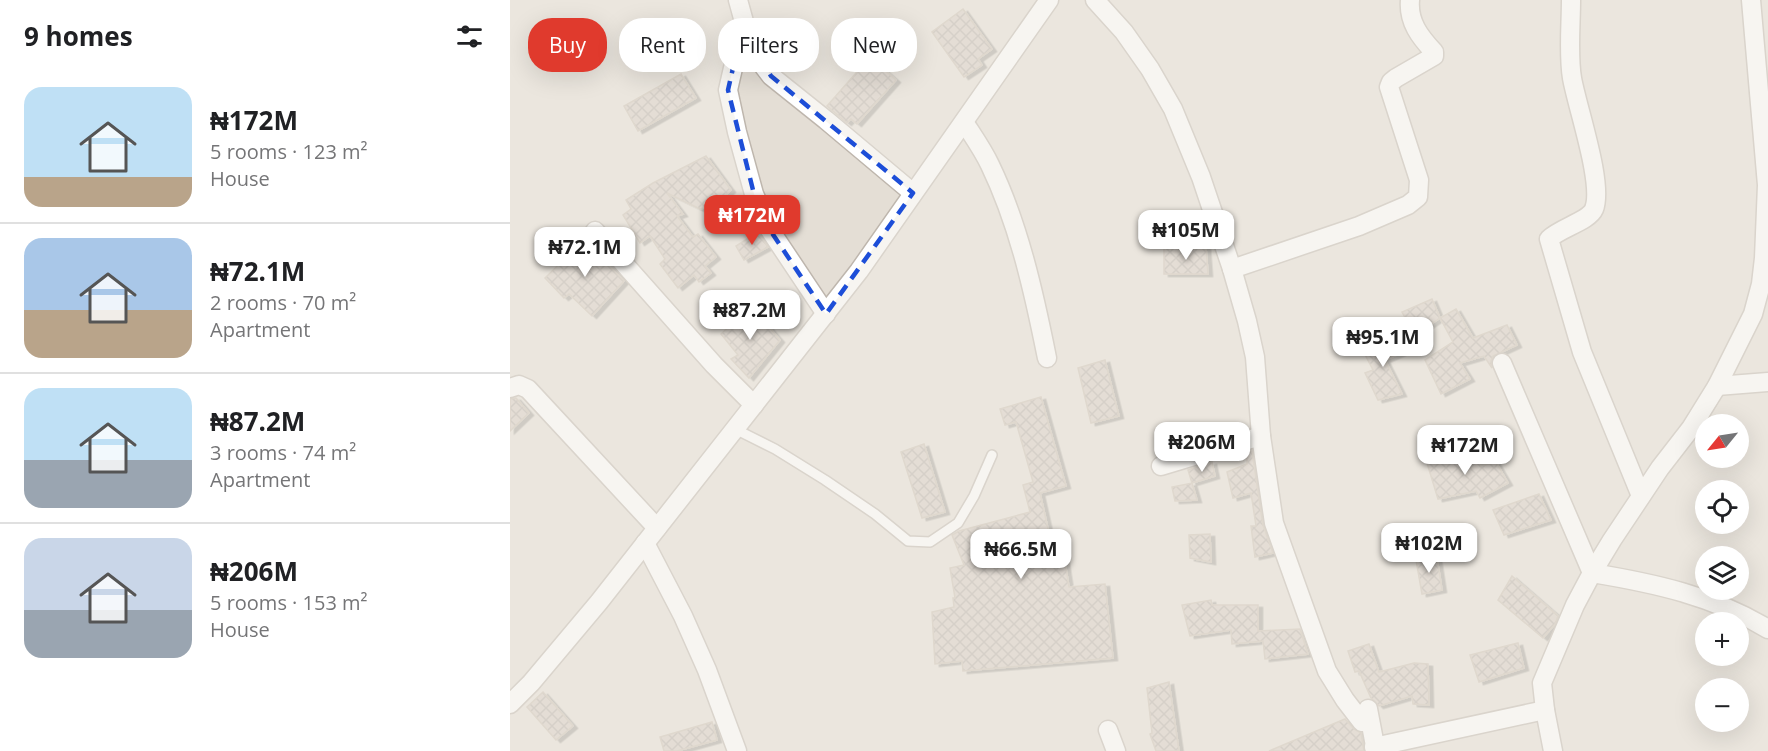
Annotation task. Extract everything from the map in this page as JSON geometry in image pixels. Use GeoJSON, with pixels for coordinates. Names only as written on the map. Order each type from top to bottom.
{"type":"FeatureCollection","features":[{"type":"Feature","properties":{"kind":"street"},"geometry":{"type":"LineString","coordinates":[[738,0],[743,18]]}},
{"type":"Feature","properties":{"kind":"street"},"geometry":{"type":"LineString","coordinates":[[510,704],[569,638],[859,272],[1049,0]]}},
{"type":"Feature","properties":{"kind":"street"},"geometry":{"type":"LineString","coordinates":[[1095,0],[1124,32],[1150,69],[1173,108],[1201,177],[1232,269],[1255,357],[1261,436],[1274,523],[1327,670],[1345,700],[1362,722],[1368,709],[1375,749],[1545,710]]}},
{"type":"Feature","properties":{"kind":"street"},"geometry":{"type":"LineString","coordinates":[[1232,269],[1359,226],[1408,205],[1418,197],[1419,180],[1389,87],[1396,78],[1434,56],[1434,52],[1416,32],[1410,13],[1410,0]]}},
{"type":"Feature","properties":{"kind":"street"},"geometry":{"type":"LineString","coordinates":[[1570,0],[1572,76],[1593,166],[1596,199],[1594,210],[1588,217],[1556,232],[1550,239],[1582,352],[1641,496]]}},
{"type":"Feature","properties":{"kind":"street"},"geometry":{"type":"LineString","coordinates":[[1553,751],[1542,683],[1575,605],[1592,573],[1641,496],[1691,428],[1717,386],[1753,314],[1761,284],[1767,185],[1751,0]]}},
{"type":"Feature","properties":{"kind":"street"},"geometry":{"type":"LineString","coordinates":[[732,72],[728,90],[754,194],[770,230],[826,314]]}},
{"type":"Feature","properties":{"kind":"street"},"geometry":{"type":"LineString","coordinates":[[768,72],[913,193]]}},
{"type":"Feature","properties":{"kind":"street"},"geometry":{"type":"LineString","coordinates":[[964,122],[990,165],[1018,240],[1047,358]]}},
{"type":"Feature","properties":{"kind":"street"},"geometry":{"type":"LineString","coordinates":[[595,231],[707,357],[754,405]]}},
{"type":"Feature","properties":{"kind":"street"},"geometry":{"type":"LineString","coordinates":[[1502,363],[1592,573]]}},
{"type":"Feature","properties":{"kind":"street"},"geometry":{"type":"LineString","coordinates":[[1717,386],[1768,382]]}},
{"type":"Feature","properties":{"kind":"street"},"geometry":{"type":"LineString","coordinates":[[513,383],[528,389],[657,528]]}},
{"type":"Feature","properties":{"kind":"street"},"geometry":{"type":"LineString","coordinates":[[1161,466],[1261,436]]}},
{"type":"Feature","properties":{"kind":"street"},"geometry":{"type":"LineString","coordinates":[[645,543],[707,670],[737,751]]}},
{"type":"Feature","properties":{"kind":"street"},"geometry":{"type":"LineString","coordinates":[[1592,573],[1638,580],[1690,594],[1731,608],[1768,629]]}},
{"type":"Feature","properties":{"kind":"street"},"geometry":{"type":"LineString","coordinates":[[1108,730],[1116,751]]}},
{"type":"Feature","properties":{"kind":"lane"},"geometry":{"type":"LineString","coordinates":[[735,429],[775,449],[825,480],[875,514],[908,541],[930,542],[958,523],[974,496],[992,455]]}},
{"type":"Feature","properties":{"kind":"highlighted area"},"geometry":{"type":"Polygon","coordinates":[[[749,40],[771,76],[913,193],[826,314],[770,230],[754,194],[728,90],[733,68],[749,40]]]}},
{"type":"Feature","properties":{"kind":"shaded area"},"geometry":{"type":"Polygon","coordinates":[[[510,0],[1768,0],[1768,751],[510,751],[510,0]]]}},
{"type":"Feature","properties":{"kind":"building"},"geometry":{"type":"Polygon","coordinates":[[[963,9],[992,49],[978,59],[982,65],[964,77],[932,32],[963,9]]]}},
{"type":"Feature","properties":{"kind":"building"},"geometry":{"type":"Polygon","coordinates":[[[857,72],[887,72],[896,80],[857,124],[851,119],[847,123],[827,106],[857,72]]]}},
{"type":"Feature","properties":{"kind":"building"},"geometry":{"type":"Polygon","coordinates":[[[681,74],[696,98],[638,131],[624,106],[681,74]]]}},
{"type":"Feature","properties":{"kind":"building"},"geometry":{"type":"Polygon","coordinates":[[[706,156],[731,190],[716,205],[700,209],[667,193],[683,214],[677,216],[693,237],[698,234],[716,257],[705,266],[711,273],[699,282],[694,275],[678,288],[660,264],[665,259],[650,236],[640,243],[623,215],[631,209],[626,200],[653,183],[706,156]]]}},
{"type":"Feature","properties":{"kind":"building"},"geometry":{"type":"Polygon","coordinates":[[[758,232],[768,247],[744,260],[736,246],[758,232]]]}},
{"type":"Feature","properties":{"kind":"building"},"geometry":{"type":"Polygon","coordinates":[[[584,240],[624,281],[592,316],[569,294],[564,298],[545,278],[584,240]]]}},
{"type":"Feature","properties":{"kind":"building"},"geometry":{"type":"Polygon","coordinates":[[[1164,247],[1206,247],[1208,274],[1164,274],[1164,247]]]}},
{"type":"Feature","properties":{"kind":"building"},"geometry":{"type":"Polygon","coordinates":[[[1432,299],[1440,318],[1415,335],[1402,312],[1432,299]]]}},
{"type":"Feature","properties":{"kind":"building"},"geometry":{"type":"Polygon","coordinates":[[[751,306],[780,340],[749,378],[731,359],[738,355],[721,334],[751,306]]]}},
{"type":"Feature","properties":{"kind":"building"},"geometry":{"type":"Polygon","coordinates":[[[1456,309],[1473,338],[1507,325],[1517,345],[1493,356],[1492,368],[1484,356],[1460,363],[1470,379],[1441,394],[1425,360],[1453,342],[1440,318],[1456,309]]]}},
{"type":"Feature","properties":{"kind":"building"},"geometry":{"type":"Polygon","coordinates":[[[1396,337],[1401,353],[1385,360],[1402,394],[1378,400],[1365,373],[1373,370],[1362,349],[1396,337]]]}},
{"type":"Feature","properties":{"kind":"building"},"geometry":{"type":"Polygon","coordinates":[[[1105,360],[1119,416],[1091,423],[1078,368],[1105,360]]]}},
{"type":"Feature","properties":{"kind":"building"},"geometry":{"type":"Polygon","coordinates":[[[1041,397],[1066,486],[1040,493],[1053,551],[1063,549],[1069,587],[1105,584],[1113,658],[963,671],[962,661],[935,664],[932,612],[954,607],[953,598],[955,598],[950,568],[964,565],[952,535],[959,531],[1030,512],[1023,485],[1033,482],[1016,422],[1005,425],[1000,409],[1041,397]]]}},
{"type":"Feature","properties":{"kind":"building"},"geometry":{"type":"Polygon","coordinates":[[[516,398],[529,413],[510,431],[510,399],[516,398]]]}},
{"type":"Feature","properties":{"kind":"building"},"geometry":{"type":"Polygon","coordinates":[[[924,444],[945,512],[922,518],[901,452],[924,444]]]}},
{"type":"Feature","properties":{"kind":"building"},"geometry":{"type":"Polygon","coordinates":[[[1475,447],[1481,466],[1496,462],[1508,483],[1480,498],[1476,491],[1438,499],[1427,463],[1452,456],[1454,461],[1475,447]]]}},
{"type":"Feature","properties":{"kind":"building"},"geometry":{"type":"Polygon","coordinates":[[[1252,451],[1263,525],[1273,553],[1255,557],[1251,526],[1256,526],[1251,493],[1233,498],[1227,472],[1247,464],[1247,452],[1252,451]]]}},
{"type":"Feature","properties":{"kind":"building"},"geometry":{"type":"Polygon","coordinates":[[[1212,462],[1215,476],[1192,483],[1188,470],[1212,462]]]}},
{"type":"Feature","properties":{"kind":"building"},"geometry":{"type":"Polygon","coordinates":[[[1192,483],[1197,500],[1175,501],[1172,487],[1192,483]]]}},
{"type":"Feature","properties":{"kind":"building"},"geometry":{"type":"Polygon","coordinates":[[[1539,494],[1551,520],[1504,535],[1493,510],[1539,494]]]}},
{"type":"Feature","properties":{"kind":"building"},"geometry":{"type":"Polygon","coordinates":[[[1210,534],[1211,562],[1190,558],[1189,535],[1210,534]]]}},
{"type":"Feature","properties":{"kind":"building"},"geometry":{"type":"Polygon","coordinates":[[[1436,551],[1442,590],[1422,594],[1416,560],[1436,551]]]}},
{"type":"Feature","properties":{"kind":"building"},"geometry":{"type":"Polygon","coordinates":[[[1512,576],[1558,616],[1555,624],[1543,638],[1498,600],[1512,576]]]}},
{"type":"Feature","properties":{"kind":"building"},"geometry":{"type":"Polygon","coordinates":[[[1211,600],[1212,605],[1258,605],[1258,631],[1300,629],[1308,654],[1265,659],[1263,641],[1232,644],[1231,630],[1190,636],[1182,605],[1211,600]]]}},
{"type":"Feature","properties":{"kind":"building"},"geometry":{"type":"Polygon","coordinates":[[[1518,643],[1524,668],[1479,682],[1470,655],[1518,643]]]}},
{"type":"Feature","properties":{"kind":"building"},"geometry":{"type":"Polygon","coordinates":[[[1369,644],[1379,672],[1414,663],[1428,664],[1429,705],[1413,704],[1412,696],[1379,706],[1371,698],[1359,671],[1355,672],[1348,651],[1369,644]]]}},
{"type":"Feature","properties":{"kind":"building"},"geometry":{"type":"Polygon","coordinates":[[[1169,682],[1179,751],[1156,751],[1150,734],[1152,733],[1147,688],[1169,682]]]}},
{"type":"Feature","properties":{"kind":"building"},"geometry":{"type":"Polygon","coordinates":[[[543,692],[573,726],[556,740],[527,707],[543,692]]]}},
{"type":"Feature","properties":{"kind":"building"},"geometry":{"type":"Polygon","coordinates":[[[1345,719],[1361,733],[1364,751],[1269,751],[1345,719]]]}},
{"type":"Feature","properties":{"kind":"building"},"geometry":{"type":"Polygon","coordinates":[[[712,722],[717,740],[677,751],[664,751],[660,737],[712,722]]]}}]}
